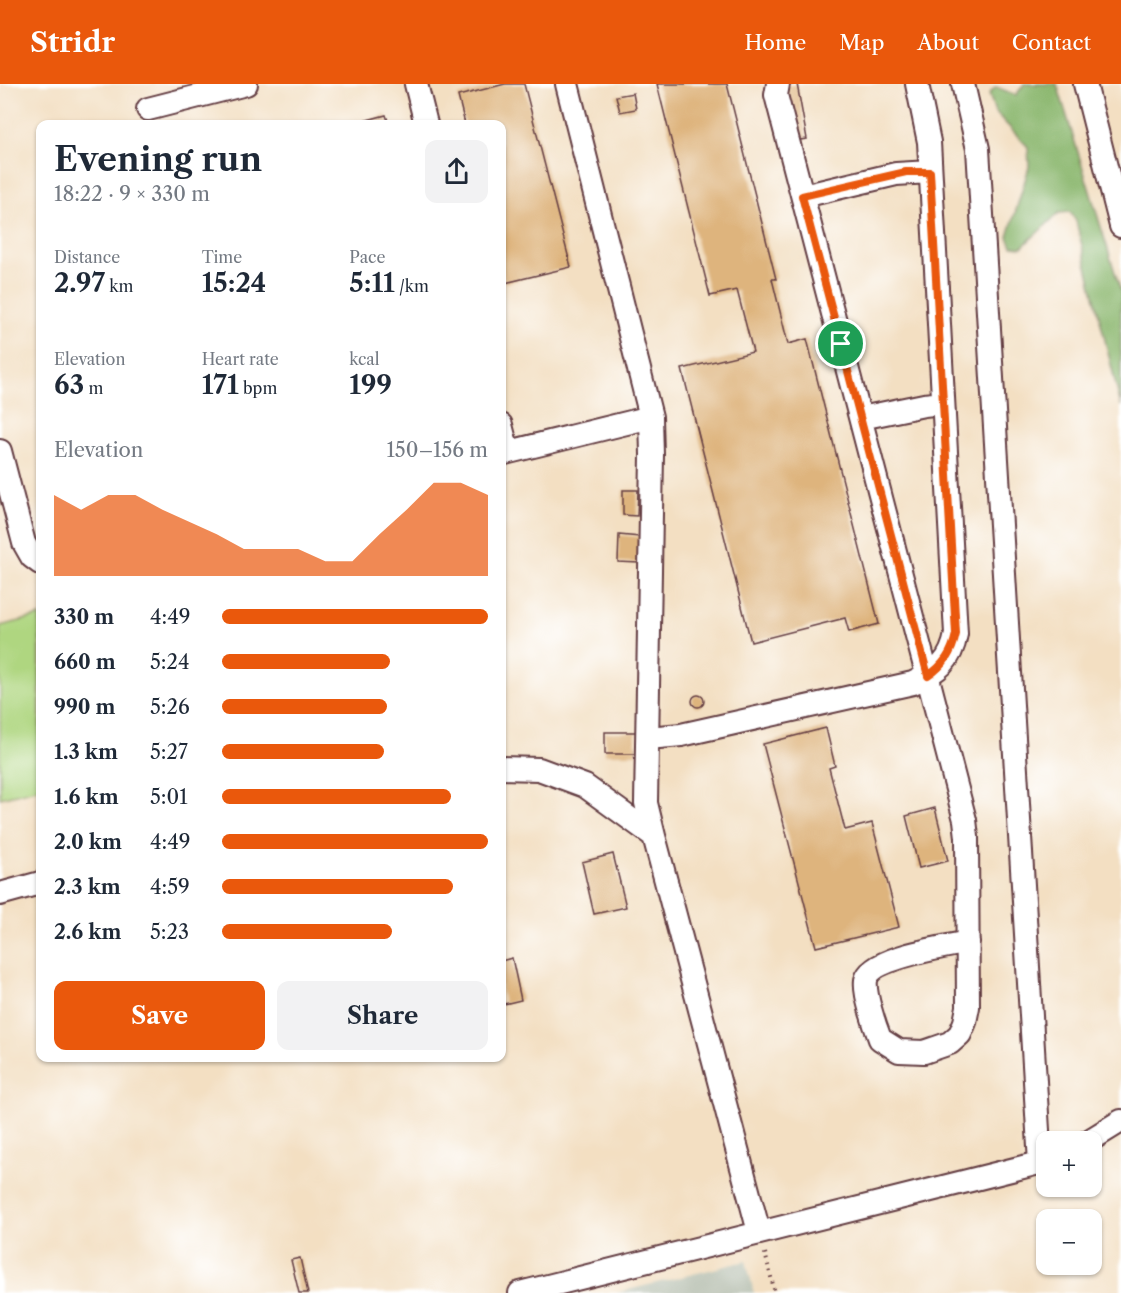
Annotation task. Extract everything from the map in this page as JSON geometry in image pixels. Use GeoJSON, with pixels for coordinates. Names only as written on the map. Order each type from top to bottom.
{"type":"FeatureCollection","features":[{"type":"Feature","properties":{"kind":"lane"},"geometry":{"type":"LineString","coordinates":[[148,109],[246,84]]}},
{"type":"Feature","properties":{"kind":"lane"},"geometry":{"type":"LineString","coordinates":[[416,84],[425,120]]}},
{"type":"Feature","properties":{"kind":"lane"},"geometry":{"type":"LineString","coordinates":[[567,84],[651,417],[646,803],[759,1232]]}},
{"type":"Feature","properties":{"kind":"lane"},"geometry":{"type":"LineString","coordinates":[[778,84],[776,95],[928,676],[965,820],[967,837],[968,942],[968,1007],[960,1034],[940,1048],[914,1053],[899,1051],[880,1039],[867,992],[866,980],[871,971],[890,960],[968,942]]}},
{"type":"Feature","properties":{"kind":"lane"},"geometry":{"type":"LineString","coordinates":[[648,738],[681,735],[913,683],[928,676],[947,659],[954,648],[956,634],[929,142],[917,84]]}},
{"type":"Feature","properties":{"kind":"lane"},"geometry":{"type":"LineString","coordinates":[[963,84],[978,148],[1042,1131]]}},
{"type":"Feature","properties":{"kind":"lane"},"geometry":{"type":"LineString","coordinates":[[1085,84],[1121,226]]}},
{"type":"Feature","properties":{"kind":"lane"},"geometry":{"type":"LineString","coordinates":[[802,196],[896,174],[930,172]]}},
{"type":"Feature","properties":{"kind":"lane"},"geometry":{"type":"LineString","coordinates":[[861,418],[943,403]]}},
{"type":"Feature","properties":{"kind":"lane"},"geometry":{"type":"LineString","coordinates":[[506,453],[651,417]]}},
{"type":"Feature","properties":{"kind":"lane"},"geometry":{"type":"LineString","coordinates":[[0,451],[24,543],[36,560]]}},
{"type":"Feature","properties":{"kind":"lane"},"geometry":{"type":"LineString","coordinates":[[506,768],[539,769],[585,786],[654,836]]}},
{"type":"Feature","properties":{"kind":"lane"},"geometry":{"type":"LineString","coordinates":[[0,894],[36,884]]}},
{"type":"Feature","properties":{"kind":"lane"},"geometry":{"type":"LineString","coordinates":[[1102,1133],[1121,1121]]}},
{"type":"Feature","properties":{"kind":"lane"},"geometry":{"type":"LineString","coordinates":[[520,1293],[1036,1164]]}},
{"type":"Feature","properties":{"kind":"path"},"geometry":{"type":"LineString","coordinates":[[759,1232],[775,1293]]}},
{"type":"Feature","properties":{"kind":"shaded area"},"geometry":{"type":"Polygon","coordinates":[[[746,1261],[754,1293],[616,1293],[746,1261]]]}},
{"type":"Feature","properties":{"kind":"green space"},"geometry":{"type":"Polygon","coordinates":[[[1024,84],[1057,84],[1121,292],[1121,406],[1076,221],[1070,212],[1059,213],[1022,247],[1012,246],[1008,237],[1029,167],[1028,147],[995,112],[989,94],[996,87],[1016,95],[1024,84]]]}},
{"type":"Feature","properties":{"kind":"green space"},"geometry":{"type":"Polygon","coordinates":[[[36,617],[36,789],[0,798],[0,626],[36,617]]]}},
{"type":"Feature","properties":{"kind":"building"},"geometry":{"type":"Polygon","coordinates":[[[505,84],[524,84],[571,267],[506,283],[506,120],[464,120],[458,96],[505,84]]]}},
{"type":"Feature","properties":{"kind":"building"},"geometry":{"type":"Polygon","coordinates":[[[657,84],[727,84],[776,279],[772,279],[788,344],[807,339],[879,624],[849,632],[845,618],[751,642],[682,369],[753,352],[737,290],[710,296],[657,84]]]}},
{"type":"Feature","properties":{"kind":"building"},"geometry":{"type":"Polygon","coordinates":[[[797,84],[807,139],[792,141],[782,86],[797,84]]]}},
{"type":"Feature","properties":{"kind":"building"},"geometry":{"type":"Polygon","coordinates":[[[633,93],[636,109],[620,112],[616,96],[633,93]]]}},
{"type":"Feature","properties":{"kind":"building"},"geometry":{"type":"Polygon","coordinates":[[[386,115],[388,120],[367,120],[386,115]]]}},
{"type":"Feature","properties":{"kind":"building"},"geometry":{"type":"Polygon","coordinates":[[[623,490],[638,490],[637,516],[623,515],[623,490]]]}},
{"type":"Feature","properties":{"kind":"building"},"geometry":{"type":"Polygon","coordinates":[[[619,535],[640,537],[639,563],[618,562],[619,535]]]}},
{"type":"Feature","properties":{"kind":"building"},"geometry":{"type":"Polygon","coordinates":[[[698,695],[704,701],[698,707],[692,701],[698,695]]]}},
{"type":"Feature","properties":{"kind":"building"},"geometry":{"type":"Polygon","coordinates":[[[826,728],[835,766],[829,768],[845,830],[872,823],[899,927],[816,947],[763,744],[826,728]]]}},
{"type":"Feature","properties":{"kind":"building"},"geometry":{"type":"Polygon","coordinates":[[[605,732],[636,732],[636,754],[605,754],[605,732]]]}},
{"type":"Feature","properties":{"kind":"building"},"geometry":{"type":"Polygon","coordinates":[[[935,808],[948,861],[919,868],[906,816],[935,808]]]}},
{"type":"Feature","properties":{"kind":"building"},"geometry":{"type":"Polygon","coordinates":[[[613,854],[626,907],[594,914],[582,862],[613,854]]]}},
{"type":"Feature","properties":{"kind":"building"},"geometry":{"type":"Polygon","coordinates":[[[512,958],[521,1000],[506,1004],[506,960],[512,958]]]}},
{"type":"Feature","properties":{"kind":"building"},"geometry":{"type":"Polygon","coordinates":[[[300,1258],[308,1293],[299,1293],[291,1260],[300,1258]]]}},
{"type":"Feature","properties":{"kind":"route"},"geometry":{"type":"LineString","coordinates":[[906,172],[930,172],[956,634],[954,648],[947,659],[928,676],[883,504],[841,344],[802,196],[906,172]]}}]}
